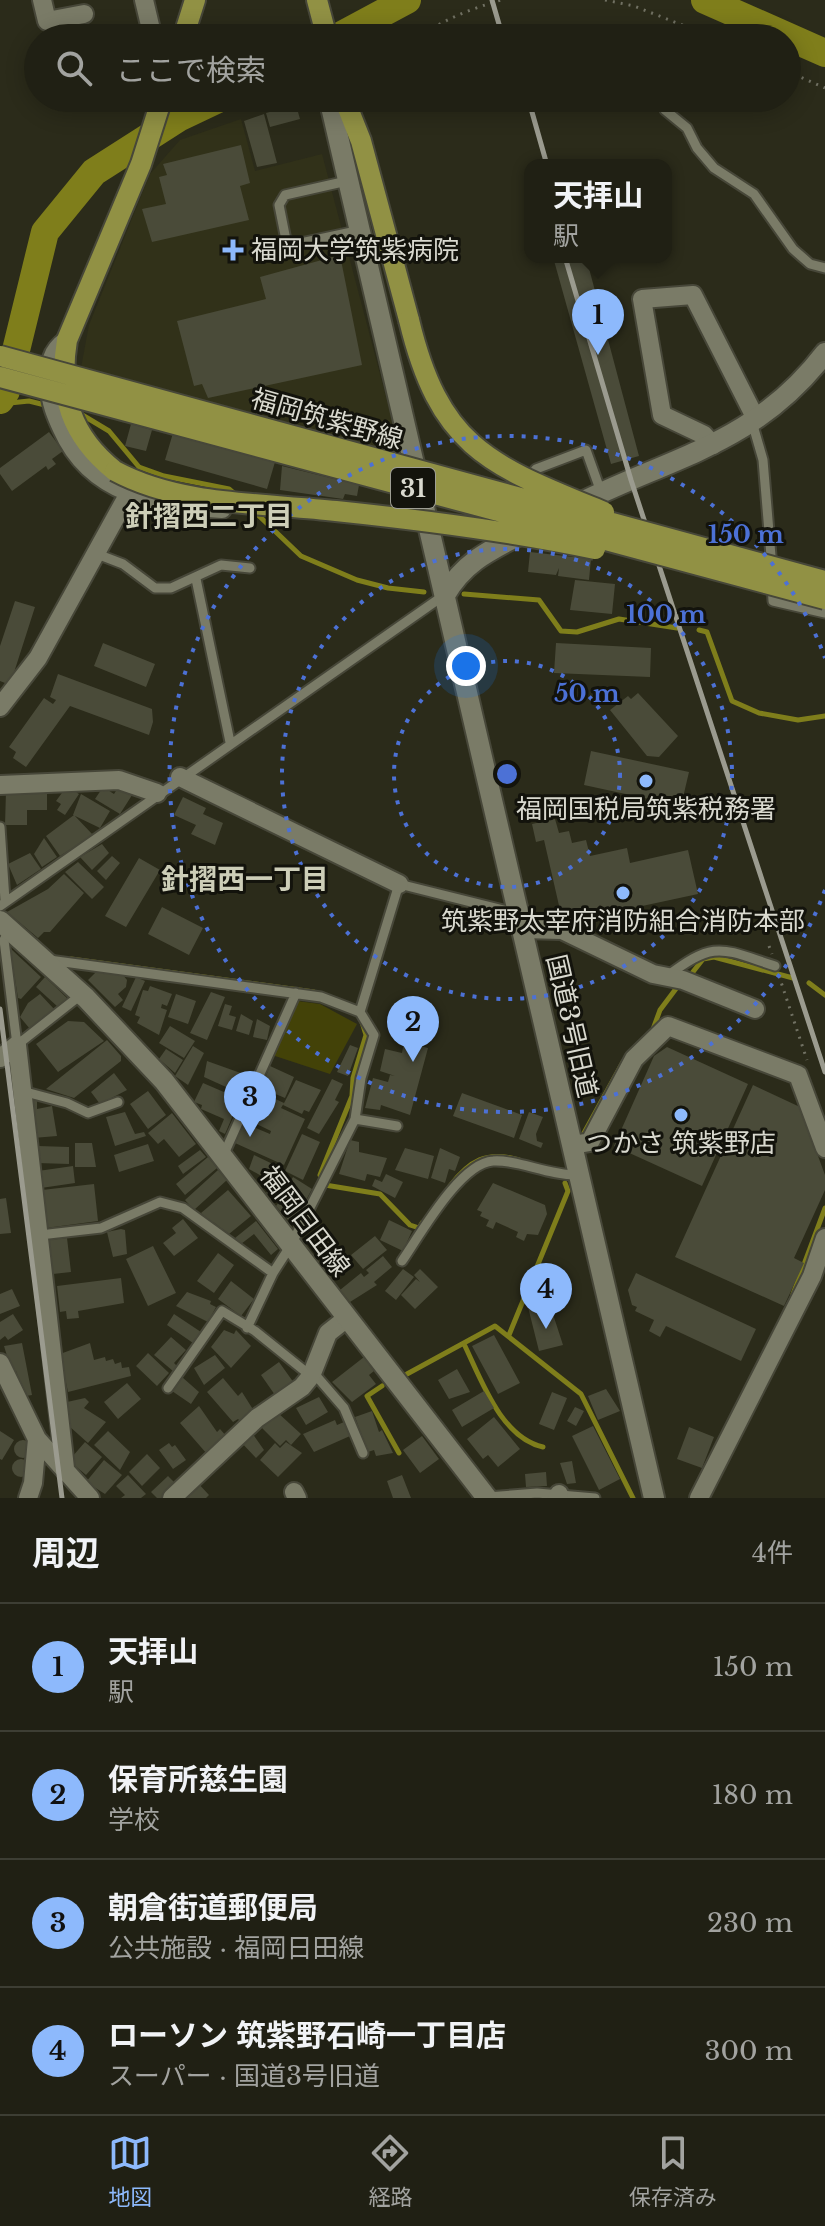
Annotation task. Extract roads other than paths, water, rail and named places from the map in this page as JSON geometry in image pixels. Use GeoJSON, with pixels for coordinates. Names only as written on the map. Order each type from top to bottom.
{"type":"FeatureCollection","features":[{"type":"Feature","properties":{"kind":"main road"},"geometry":{"type":"LineString","coordinates":[[187,24],[195,0]]}},
{"type":"Feature","properties":{"kind":"main road"},"geometry":{"type":"LineString","coordinates":[[158,112],[141,164],[67,340],[66,403],[84,442],[115,471],[147,485],[180,493],[360,513],[511,535],[740,575]]}},
{"type":"Feature","properties":{"kind":"main road"},"geometry":{"type":"LineString","coordinates":[[350,112],[361,141],[427,380],[441,410],[488,458],[525,480],[680,543]]}},
{"type":"Feature","properties":{"kind":"main road","name":"福岡筑紫野線"},"geometry":{"type":"LineString","coordinates":[[0,356],[825,581]]}},
{"type":"Feature","properties":{"kind":"main road","name":"福岡筑紫野線"},"geometry":{"type":"LineString","coordinates":[[0,377],[825,599]]}},
{"type":"Feature","properties":{"kind":"street"},"geometry":{"type":"LineString","coordinates":[[42,0],[47,21],[84,14]]}},
{"type":"Feature","properties":{"kind":"street"},"geometry":{"type":"LineString","coordinates":[[144,0],[150,24]]}},
{"type":"Feature","properties":{"kind":"street","name":"国道3号旧道"},"geometry":{"type":"LineString","coordinates":[[332,112],[654,1498]]}},
{"type":"Feature","properties":{"kind":"street"},"geometry":{"type":"LineString","coordinates":[[713,445],[704,435],[662,415],[642,299],[693,295],[754,420]]}},
{"type":"Feature","properties":{"kind":"street"},"geometry":{"type":"LineString","coordinates":[[67,340],[56,348],[50,359],[50,398],[58,421],[83,462],[105,482],[128,495],[184,507],[274,512],[430,531]]}},
{"type":"Feature","properties":{"kind":"street"},"geometry":{"type":"LineString","coordinates":[[445,595],[470,560],[601,492],[713,445],[777,407],[802,384],[825,353]]}},
{"type":"Feature","properties":{"kind":"street"},"geometry":{"type":"LineString","coordinates":[[0,707],[38,658],[71,593],[97,554],[128,495]]}},
{"type":"Feature","properties":{"kind":"street"},"geometry":{"type":"LineString","coordinates":[[180,777],[399,884]]}},
{"type":"Feature","properties":{"kind":"street"},"geometry":{"type":"LineString","coordinates":[[0,785],[119,780],[157,793]]}},
{"type":"Feature","properties":{"kind":"street","name":"福岡日田線"},"geometry":{"type":"LineString","coordinates":[[4,914],[164,1081],[487,1498]]}},
{"type":"Feature","properties":{"kind":"street"},"geometry":{"type":"LineString","coordinates":[[521,921],[562,930],[665,977],[683,980],[755,1009]]}},
{"type":"Feature","properties":{"kind":"street"},"geometry":{"type":"LineString","coordinates":[[573,1145],[590,1142],[634,1059],[668,1026],[798,1075],[825,1148]]}},
{"type":"Feature","properties":{"kind":"street"},"geometry":{"type":"LineString","coordinates":[[0,1058],[17,1045]]}},
{"type":"Feature","properties":{"kind":"street"},"geometry":{"type":"LineString","coordinates":[[17,1045],[65,1468]]}},
{"type":"Feature","properties":{"kind":"street"},"geometry":{"type":"LineString","coordinates":[[699,1498],[812,1276],[825,1238]]}},
{"type":"Feature","properties":{"kind":"street"},"geometry":{"type":"LineString","coordinates":[[172,1498],[257,1418],[302,1387],[312,1374],[328,1333],[347,1318]]}},
{"type":"Feature","properties":{"kind":"street"},"geometry":{"type":"LineString","coordinates":[[3,1375],[37,1439],[90,1498]]}},
{"type":"Feature","properties":{"kind":"street"},"geometry":{"type":"LineString","coordinates":[[28,1498],[33,1483],[37,1439]]}},
{"type":"Feature","properties":{"kind":"lane"},"geometry":{"type":"LineString","coordinates":[[667,112],[687,128],[697,148],[714,168],[754,194],[793,249],[810,264],[825,268]]}},
{"type":"Feature","properties":{"kind":"lane"},"geometry":{"type":"LineString","coordinates":[[349,180],[285,195],[279,205],[286,240],[296,244],[361,230]]}},
{"type":"Feature","properties":{"kind":"lane"},"geometry":{"type":"LineString","coordinates":[[754,420],[763,460],[773,601],[825,613]]}},
{"type":"Feature","properties":{"kind":"lane"},"geometry":{"type":"LineString","coordinates":[[541,523],[528,507],[522,492],[530,472],[586,450],[601,492]]}},
{"type":"Feature","properties":{"kind":"lane"},"geometry":{"type":"LineString","coordinates":[[97,554],[123,564],[155,588],[171,588],[221,565],[250,568]]}},
{"type":"Feature","properties":{"kind":"lane"},"geometry":{"type":"LineString","coordinates":[[196,579],[230,742]]}},
{"type":"Feature","properties":{"kind":"lane"},"geometry":{"type":"LineString","coordinates":[[4,914],[157,793],[445,595]]}},
{"type":"Feature","properties":{"kind":"lane"},"geometry":{"type":"LineString","coordinates":[[0,827],[4,940],[17,1045]]}},
{"type":"Feature","properties":{"kind":"lane"},"geometry":{"type":"LineString","coordinates":[[360,1012],[399,884],[521,921]]}},
{"type":"Feature","properties":{"kind":"lane"},"geometry":{"type":"LineString","coordinates":[[665,977],[699,952],[724,949],[775,966]]}},
{"type":"Feature","properties":{"kind":"lane"},"geometry":{"type":"LineString","coordinates":[[45,959],[321,997],[360,1012],[374,1035],[361,1078],[355,1119],[247,1328]]}},
{"type":"Feature","properties":{"kind":"lane"},"geometry":{"type":"LineString","coordinates":[[223,1156],[296,993]]}},
{"type":"Feature","properties":{"kind":"lane"},"geometry":{"type":"LineString","coordinates":[[17,1045],[82,994]]}},
{"type":"Feature","properties":{"kind":"lane"},"geometry":{"type":"LineString","coordinates":[[22,1091],[67,1103],[88,1113],[118,1102]]}},
{"type":"Feature","properties":{"kind":"lane"},"geometry":{"type":"LineString","coordinates":[[355,1119],[397,1126]]}},
{"type":"Feature","properties":{"kind":"lane"},"geometry":{"type":"LineString","coordinates":[[402,1261],[456,1184],[478,1166],[492,1161],[557,1176],[579,1175]]}},
{"type":"Feature","properties":{"kind":"lane"},"geometry":{"type":"LineString","coordinates":[[40,1235],[101,1228],[160,1202],[183,1208],[273,1273]]}},
{"type":"Feature","properties":{"kind":"lane"},"geometry":{"type":"LineString","coordinates":[[168,1388],[222,1311],[312,1374],[344,1408],[363,1453]]}},
{"type":"Feature","properties":{"kind":"lane"},"geometry":{"type":"LineString","coordinates":[[487,1498],[595,1498]]}},
{"type":"Feature","properties":{"kind":"waterway"},"geometry":{"type":"LineString","coordinates":[[362,24],[407,0]]}},
{"type":"Feature","properties":{"kind":"waterway"},"geometry":{"type":"LineString","coordinates":[[705,0],[759,24]]}},
{"type":"Feature","properties":{"kind":"waterway"},"geometry":{"type":"LineString","coordinates":[[801,42],[825,53]]}},
{"type":"Feature","properties":{"kind":"waterway"},"geometry":{"type":"LineString","coordinates":[[0,400],[6,391],[45,232],[94,172],[191,112]]}},
{"type":"Feature","properties":{"kind":"waterway"},"geometry":{"type":"LineString","coordinates":[[0,404],[29,401],[45,405]]}},
{"type":"Feature","properties":{"kind":"waterway"},"geometry":{"type":"LineString","coordinates":[[79,413],[109,431],[139,467],[164,476],[229,489],[237,496]]}},
{"type":"Feature","properties":{"kind":"waterway"},"geometry":{"type":"LineString","coordinates":[[254,511],[301,556],[357,580],[388,588],[424,592]]}},
{"type":"Feature","properties":{"kind":"waterway"},"geometry":{"type":"LineString","coordinates":[[464,594],[539,600],[561,631],[577,632],[619,619],[677,628]]}},
{"type":"Feature","properties":{"kind":"waterway"},"geometry":{"type":"LineString","coordinates":[[699,630],[707,632],[732,701],[759,713],[798,720],[825,716]]}},
{"type":"Feature","properties":{"kind":"waterway"},"geometry":{"type":"LineString","coordinates":[[689,977],[703,959],[714,957],[793,978]]}},
{"type":"Feature","properties":{"kind":"waterway"},"geometry":{"type":"LineString","coordinates":[[71,959],[314,992]]}},
{"type":"Feature","properties":{"kind":"waterway"},"geometry":{"type":"LineString","coordinates":[[809,983],[825,995]]}},
{"type":"Feature","properties":{"kind":"waterway"},"geometry":{"type":"LineString","coordinates":[[652,1032],[660,1010],[678,986]]}},
{"type":"Feature","properties":{"kind":"waterway"},"geometry":{"type":"LineString","coordinates":[[320,1175],[352,1096],[353,1078],[366,1035],[362,1022]]}},
{"type":"Feature","properties":{"kind":"waterway"},"geometry":{"type":"LineString","coordinates":[[584,1133],[623,1062]]}},
{"type":"Feature","properties":{"kind":"waterway"},"geometry":{"type":"LineString","coordinates":[[450,1186],[464,1170],[480,1160],[497,1156],[519,1160]]}},
{"type":"Feature","properties":{"kind":"waterway"},"geometry":{"type":"LineString","coordinates":[[509,1335],[568,1191],[565,1183]]}},
{"type":"Feature","properties":{"kind":"waterway"},"geometry":{"type":"LineString","coordinates":[[325,1185],[380,1194],[410,1225],[419,1228],[422,1223]]}},
{"type":"Feature","properties":{"kind":"waterway"},"geometry":{"type":"LineString","coordinates":[[793,1294],[825,1208]]}},
{"type":"Feature","properties":{"kind":"waterway"},"geometry":{"type":"LineString","coordinates":[[407,1374],[495,1326],[581,1394],[633,1498]]}},
{"type":"Feature","properties":{"kind":"waterway"},"geometry":{"type":"LineString","coordinates":[[464,1344],[485,1390],[504,1420],[515,1432],[543,1447]]}},
{"type":"Feature","properties":{"kind":"waterway"},"geometry":{"type":"LineString","coordinates":[[382,1386],[367,1396],[399,1453]]}},
{"type":"Feature","properties":{"kind":"railway"},"geometry":{"type":"LineString","coordinates":[[492,0],[499,24]]}},
{"type":"Feature","properties":{"kind":"railway"},"geometry":{"type":"LineString","coordinates":[[532,112],[545,159]]}},
{"type":"Feature","properties":{"kind":"railway"},"geometry":{"type":"LineString","coordinates":[[567,263],[631,480],[825,1072]]}},
{"type":"Feature","properties":{"kind":"railway"},"geometry":{"type":"LineString","coordinates":[[0,1009],[62,1498]]}},
{"type":"Feature","properties":{"kind":"place","name":"福岡大学筑紫病院"},"geometry":{"type":"Point","coordinates":[233,250]}},
{"type":"Feature","properties":{"kind":"place","name":"天拝山"},"geometry":{"type":"Point","coordinates":[598,355]}},
{"type":"Feature","properties":{"kind":"place","name":"福岡国税局筑紫税務署"},"geometry":{"type":"Point","coordinates":[646,781]}},
{"type":"Feature","properties":{"kind":"place","name":"筑紫野太宰府消防組合消防本部"},"geometry":{"type":"Point","coordinates":[623,893]}},
{"type":"Feature","properties":{"kind":"place","name":"保育所慈生園"},"geometry":{"type":"Point","coordinates":[413,1062]}},
{"type":"Feature","properties":{"kind":"place","name":"つかさ 筑紫野店"},"geometry":{"type":"Point","coordinates":[681,1115]}},
{"type":"Feature","properties":{"kind":"place","name":"朝倉街道郵便局"},"geometry":{"type":"Point","coordinates":[250,1137]}},
{"type":"Feature","properties":{"kind":"place","name":"ローソン 筑紫野石崎一丁目店"},"geometry":{"type":"Point","coordinates":[546,1329]}},
{"type":"Feature","properties":{"kind":"district","name":"針摺西二丁目"},"geometry":{"type":"Point","coordinates":[209,516]}},
{"type":"Feature","properties":{"kind":"district","name":"針摺西一丁目"},"geometry":{"type":"Point","coordinates":[245,879]}}]}
